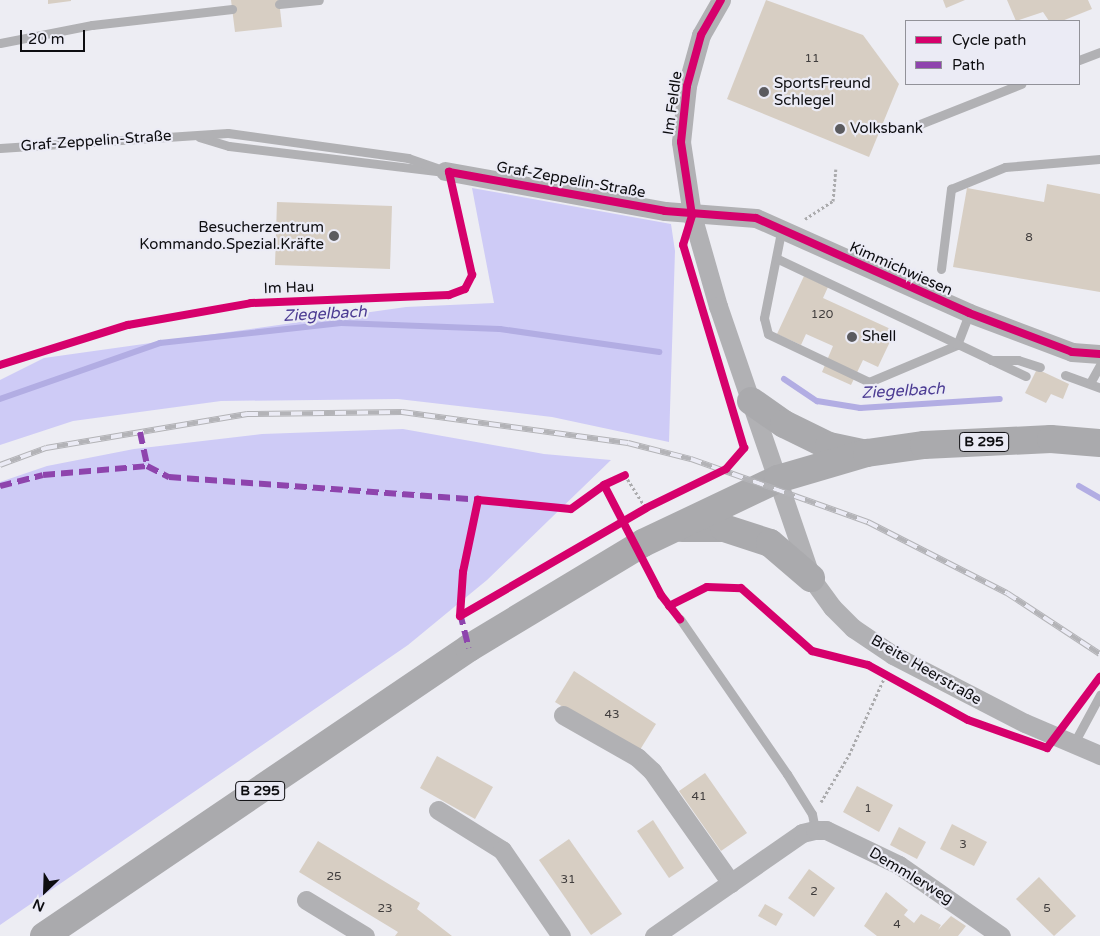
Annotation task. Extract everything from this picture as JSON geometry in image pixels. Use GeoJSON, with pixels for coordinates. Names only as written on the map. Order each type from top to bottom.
{"type":"FeatureCollection","features":[{"type":"Feature","properties":{"kind":"main road"},"geometry":{"type":"LineString","coordinates":[[751,401],[784,424],[828,446],[867,453]]}},
{"type":"Feature","properties":{"kind":"main road","name":"B 295"},"geometry":{"type":"LineString","coordinates":[[44,936],[469,648],[676,528],[778,479],[867,453],[924,445],[1051,439],[1100,443]]}},
{"type":"Feature","properties":{"kind":"main road"},"geometry":{"type":"LineString","coordinates":[[676,528],[724,528],[770,544],[811,578]]}},
{"type":"Feature","properties":{"kind":"street","name":"Im Feldle"},"geometry":{"type":"LineString","coordinates":[[721,0],[701,35],[687,86],[681,142],[692,215],[751,401],[778,479]]}},
{"type":"Feature","properties":{"kind":"street","name":"Graf-Zeppelin-Straße"},"geometry":{"type":"LineString","coordinates":[[445,171],[692,215]]}},
{"type":"Feature","properties":{"kind":"street","name":"Kimmichwiesen"},"geometry":{"type":"LineString","coordinates":[[692,215],[732,213],[788,230],[969,313],[1072,352],[1100,354]]}},
{"type":"Feature","properties":{"kind":"street","name":"Breite Heerstraße"},"geometry":{"type":"LineString","coordinates":[[778,479],[811,578],[832,607],[853,628],[893,655],[1008,715],[1100,755]]}},
{"type":"Feature","properties":{"kind":"street"},"geometry":{"type":"LineString","coordinates":[[563,715],[637,757],[652,770],[731,882]]}},
{"type":"Feature","properties":{"kind":"street"},"geometry":{"type":"LineString","coordinates":[[438,810],[502,850],[561,936]]}},
{"type":"Feature","properties":{"kind":"street"},"geometry":{"type":"LineString","coordinates":[[654,936],[802,833],[813,822]]}},
{"type":"Feature","properties":{"kind":"street","name":"Demmlerweg"},"geometry":{"type":"LineString","coordinates":[[813,822],[899,865],[1001,936]]}},
{"type":"Feature","properties":{"kind":"street"},"geometry":{"type":"LineString","coordinates":[[306,900],[365,936]]}},
{"type":"Feature","properties":{"kind":"lane"},"geometry":{"type":"LineString","coordinates":[[279,4],[320,0]]}},
{"type":"Feature","properties":{"kind":"lane"},"geometry":{"type":"LineString","coordinates":[[0,43],[92,25],[232,9]]}},
{"type":"Feature","properties":{"kind":"lane"},"geometry":{"type":"LineString","coordinates":[[1080,60],[1100,52]]}},
{"type":"Feature","properties":{"kind":"lane"},"geometry":{"type":"LineString","coordinates":[[920,124],[1018,85]]}},
{"type":"Feature","properties":{"kind":"lane","name":"Graf-Zeppelin-Straße"},"geometry":{"type":"LineString","coordinates":[[0,148],[228,133],[381,154],[445,171]]}},
{"type":"Feature","properties":{"kind":"lane","name":"Graf-Zeppelin-Straße"},"geometry":{"type":"LineString","coordinates":[[192,134],[228,146],[409,171],[445,171]]}},
{"type":"Feature","properties":{"kind":"lane"},"geometry":{"type":"LineString","coordinates":[[941,269],[950,189],[1005,167],[1100,158]]}},
{"type":"Feature","properties":{"kind":"lane"},"geometry":{"type":"LineString","coordinates":[[788,230],[778,259],[764,318],[768,334],[813,357],[869,382],[957,345],[969,313]]}},
{"type":"Feature","properties":{"kind":"lane"},"geometry":{"type":"LineString","coordinates":[[778,259],[987,360],[1026,376]]}},
{"type":"Feature","properties":{"kind":"lane"},"geometry":{"type":"LineString","coordinates":[[987,360],[1018,360],[1040,367]]}},
{"type":"Feature","properties":{"kind":"lane"},"geometry":{"type":"LineString","coordinates":[[1090,383],[1100,365]]}},
{"type":"Feature","properties":{"kind":"lane"},"geometry":{"type":"LineString","coordinates":[[1064,375],[1100,388]]}},
{"type":"Feature","properties":{"kind":"lane"},"geometry":{"type":"LineString","coordinates":[[680,619],[813,822]]}},
{"type":"Feature","properties":{"kind":"lane"},"geometry":{"type":"LineString","coordinates":[[1074,743],[1100,695]]}},
{"type":"Feature","properties":{"kind":"path"},"geometry":{"type":"LineString","coordinates":[[788,230],[810,213],[833,200],[836,169]]}},
{"type":"Feature","properties":{"kind":"path"},"geometry":{"type":"LineString","coordinates":[[604,485],[625,475],[646,508]]}},
{"type":"Feature","properties":{"kind":"path"},"geometry":{"type":"LineString","coordinates":[[813,822],[848,755],[886,673]]}},
{"type":"Feature","properties":{"kind":"shaded area"},"geometry":{"type":"Polygon","coordinates":[[[472,188],[671,224],[675,251],[669,442],[552,417],[398,399],[221,401],[73,421],[0,445],[0,380],[44,358],[406,307],[494,303],[472,188]]]}},
{"type":"Feature","properties":{"kind":"shaded area"},"geometry":{"type":"Polygon","coordinates":[[[403,429],[544,454],[611,460],[487,580],[408,645],[0,925],[0,482],[47,466],[134,449],[262,434],[403,429]]]}},
{"type":"Feature","properties":{"kind":"building"},"geometry":{"type":"Polygon","coordinates":[[[48,0],[71,0],[71,1],[48,4],[48,0]]]}},
{"type":"Feature","properties":{"kind":"building"},"geometry":{"type":"Polygon","coordinates":[[[231,0],[279,0],[282,27],[235,32],[231,0]]]}},
{"type":"Feature","properties":{"kind":"building"},"geometry":{"type":"Polygon","coordinates":[[[766,0],[863,35],[899,84],[869,157],[727,99],[766,0]]]}},
{"type":"Feature","properties":{"kind":"building"},"geometry":{"type":"Polygon","coordinates":[[[943,0],[965,0],[946,8],[943,0]]]}},
{"type":"Feature","properties":{"kind":"building"},"geometry":{"type":"Polygon","coordinates":[[[1007,0],[1088,0],[1092,9],[1064,20],[1048,20],[1043,12],[1016,20],[1007,0]]]}},
{"type":"Feature","properties":{"kind":"building"},"geometry":{"type":"Polygon","coordinates":[[[1047,184],[1100,194],[1100,292],[953,267],[967,188],[1044,202],[1047,184]]]}},
{"type":"Feature","properties":{"kind":"building","name":"Besucherzentrum Kommando.Spezial.Kräfte"},"geometry":{"type":"Polygon","coordinates":[[[277,202],[392,206],[390,269],[275,265],[277,202]]]}},
{"type":"Feature","properties":{"kind":"building"},"geometry":{"type":"Polygon","coordinates":[[[804,276],[828,287],[823,298],[895,331],[878,367],[863,360],[851,385],[822,372],[833,346],[806,334],[801,345],[777,334],[804,276]]]}},
{"type":"Feature","properties":{"kind":"building"},"geometry":{"type":"Polygon","coordinates":[[[1037,369],[1069,384],[1063,399],[1051,394],[1046,403],[1025,393],[1037,369]]]}},
{"type":"Feature","properties":{"kind":"building"},"geometry":{"type":"Polygon","coordinates":[[[574,671],[656,724],[638,753],[555,702],[574,671]]]}},
{"type":"Feature","properties":{"kind":"building"},"geometry":{"type":"Polygon","coordinates":[[[437,756],[493,787],[475,819],[420,788],[437,756]]]}},
{"type":"Feature","properties":{"kind":"building"},"geometry":{"type":"Polygon","coordinates":[[[705,773],[747,833],[721,851],[679,791],[705,773]]]}},
{"type":"Feature","properties":{"kind":"building"},"geometry":{"type":"Polygon","coordinates":[[[857,786],[893,805],[879,832],[843,812],[857,786]]]}},
{"type":"Feature","properties":{"kind":"building"},"geometry":{"type":"Polygon","coordinates":[[[653,820],[684,868],[669,878],[637,831],[653,820]]]}},
{"type":"Feature","properties":{"kind":"building"},"geometry":{"type":"Polygon","coordinates":[[[952,824],[987,842],[974,866],[940,849],[952,824]]]}},
{"type":"Feature","properties":{"kind":"building"},"geometry":{"type":"Polygon","coordinates":[[[899,827],[926,842],[917,859],[890,845],[899,827]]]}},
{"type":"Feature","properties":{"kind":"building"},"geometry":{"type":"Polygon","coordinates":[[[569,839],[622,914],[591,935],[539,860],[569,839]]]}},
{"type":"Feature","properties":{"kind":"building"},"geometry":{"type":"Polygon","coordinates":[[[318,841],[420,903],[417,909],[452,936],[395,936],[398,932],[299,872],[318,841]]]}},
{"type":"Feature","properties":{"kind":"building"},"geometry":{"type":"Polygon","coordinates":[[[809,869],[835,888],[814,917],[788,898],[809,869]]]}},
{"type":"Feature","properties":{"kind":"building"},"geometry":{"type":"Polygon","coordinates":[[[1039,877],[1076,916],[1054,936],[1016,899],[1039,877]]]}},
{"type":"Feature","properties":{"kind":"building"},"geometry":{"type":"Polygon","coordinates":[[[886,892],[908,910],[904,915],[914,923],[921,914],[941,925],[938,930],[951,916],[966,926],[958,936],[877,936],[864,926],[886,892]]]}},
{"type":"Feature","properties":{"kind":"building"},"geometry":{"type":"Polygon","coordinates":[[[765,904],[783,914],[776,926],[758,916],[765,904]]]}},
{"type":"Feature","properties":{"kind":"waterway","name":"Ziegelbach"},"geometry":{"type":"LineString","coordinates":[[0,399],[160,343],[341,323],[500,329],[659,352]]}},
{"type":"Feature","properties":{"kind":"waterway","name":"Ziegelbach"},"geometry":{"type":"LineString","coordinates":[[784,379],[817,401],[860,408],[1000,399]]}},
{"type":"Feature","properties":{"kind":"waterway","name":"Ziegelbach"},"geometry":{"type":"LineString","coordinates":[[1079,486],[1100,498]]}},
{"type":"Feature","properties":{"kind":"railway"},"geometry":{"type":"LineString","coordinates":[[0,465],[46,448],[247,414],[402,412],[628,443],[691,459],[868,522],[1007,593],[1100,654]]}},
{"type":"Feature","properties":{"kind":"marked path"},"geometry":{"type":"LineString","coordinates":[[140,432],[147,466]]}},
{"type":"Feature","properties":{"kind":"marked path"},"geometry":{"type":"LineString","coordinates":[[0,486],[43,475],[147,466],[169,477],[482,500]]}},
{"type":"Feature","properties":{"kind":"marked path"},"geometry":{"type":"LineString","coordinates":[[460,613],[469,648]]}},
{"type":"Feature","properties":{"kind":"cycle path"},"geometry":{"type":"LineString","coordinates":[[460,616],[646,508],[726,469],[744,448],[683,245],[692,215],[681,142],[687,86],[701,35],[721,0]]}},
{"type":"Feature","properties":{"kind":"cycle path","name":"Im Hau"},"geometry":{"type":"LineString","coordinates":[[0,365],[128,325],[251,303],[449,295],[465,289],[472,275],[449,172],[665,211],[756,218],[969,313],[1072,352],[1100,354]]}},
{"type":"Feature","properties":{"kind":"cycle path"},"geometry":{"type":"LineString","coordinates":[[460,616],[463,572],[478,500],[571,509],[604,485],[625,475]]}},
{"type":"Feature","properties":{"kind":"cycle path"},"geometry":{"type":"LineString","coordinates":[[604,485],[661,595],[680,619]]}},
{"type":"Feature","properties":{"kind":"cycle path"},"geometry":{"type":"LineString","coordinates":[[669,606],[707,587],[741,588],[812,651],[868,665],[968,720],[1047,748],[1100,677]]}},
{"type":"Feature","properties":{"kind":"place","name":"SportsFreund Schlegel"},"geometry":{"type":"Point","coordinates":[764,92]}},
{"type":"Feature","properties":{"kind":"place","name":"Volksbank"},"geometry":{"type":"Point","coordinates":[840,129]}},
{"type":"Feature","properties":{"kind":"place","name":"Besucherzentrum Kommando.Spezial.Kräfte"},"geometry":{"type":"Point","coordinates":[334,236]}},
{"type":"Feature","properties":{"kind":"place","name":"Shell"},"geometry":{"type":"Point","coordinates":[852,337]}}]}
